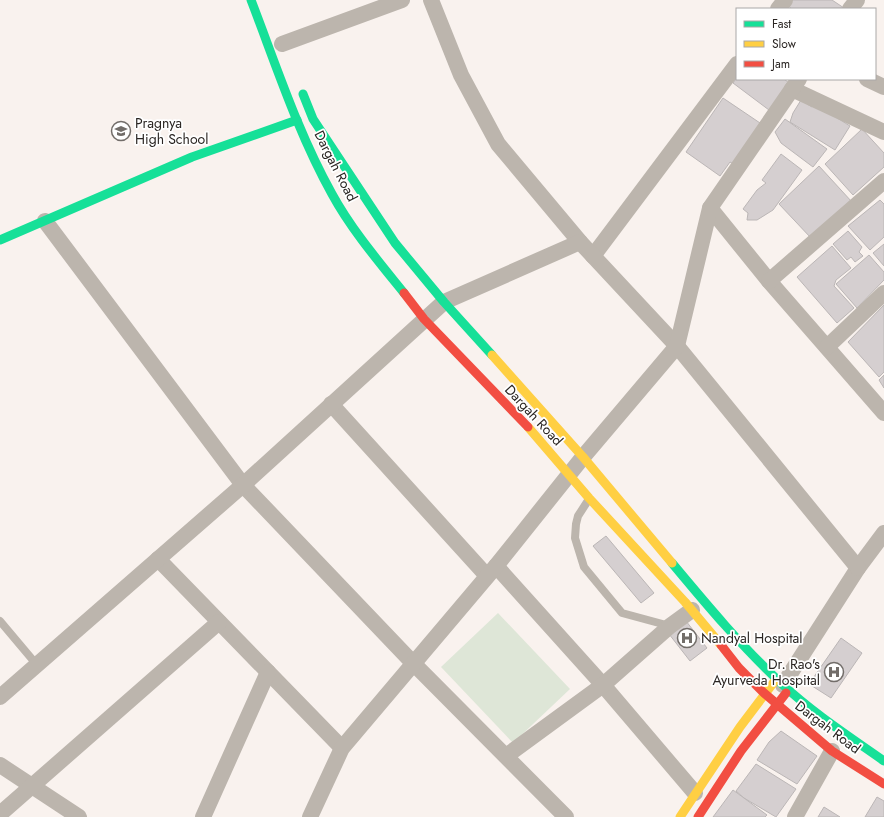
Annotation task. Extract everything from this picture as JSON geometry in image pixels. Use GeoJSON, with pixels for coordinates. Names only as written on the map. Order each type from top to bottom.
{"type":"FeatureCollection","features":[{"type":"Feature","properties":{"kind":"main road","name":"Dargah Road"},"geometry":{"type":"LineString","coordinates":[[251,0],[297,120],[332,195],[369,249],[424,319],[541,440],[568,475],[597,491],[728,630],[783,684],[851,738],[884,761]]}},
{"type":"Feature","properties":{"kind":"main road","name":"Dargah Road"},"geometry":{"type":"LineString","coordinates":[[299,85],[313,119],[395,243],[444,302],[583,457],[597,491],[740,668],[776,705],[832,751],[884,784]]}},
{"type":"Feature","properties":{"kind":"main road"},"geometry":{"type":"LineString","coordinates":[[0,240],[192,157],[297,120]]}},
{"type":"Feature","properties":{"kind":"main road"},"geometry":{"type":"LineString","coordinates":[[680,817],[764,694],[783,684]]}},
{"type":"Feature","properties":{"kind":"main road"},"geometry":{"type":"LineString","coordinates":[[698,817],[741,751],[776,705],[783,684]]}},
{"type":"Feature","properties":{"kind":"street"},"geometry":{"type":"LineString","coordinates":[[282,44],[402,0]]}},
{"type":"Feature","properties":{"kind":"street"},"geometry":{"type":"LineString","coordinates":[[431,0],[461,75],[498,144],[580,242],[678,346],[858,568]]}},
{"type":"Feature","properties":{"kind":"street"},"geometry":{"type":"LineString","coordinates":[[779,8],[785,0]]}},
{"type":"Feature","properties":{"kind":"street"},"geometry":{"type":"LineString","coordinates":[[593,256],[736,65]]}},
{"type":"Feature","properties":{"kind":"street"},"geometry":{"type":"LineString","coordinates":[[869,80],[884,87]]}},
{"type":"Feature","properties":{"kind":"street"},"geometry":{"type":"LineString","coordinates":[[310,817],[342,748],[492,571],[583,457],[678,346],[710,208],[796,84],[884,132]]}},
{"type":"Feature","properties":{"kind":"street"},"geometry":{"type":"LineString","coordinates":[[769,281],[884,181]]}},
{"type":"Feature","properties":{"kind":"street"},"geometry":{"type":"LineString","coordinates":[[710,208],[769,281],[884,413]]}},
{"type":"Feature","properties":{"kind":"street"},"geometry":{"type":"LineString","coordinates":[[44,221],[243,485],[413,663],[566,817]]}},
{"type":"Feature","properties":{"kind":"street"},"geometry":{"type":"LineString","coordinates":[[0,697],[243,485],[444,302],[580,242]]}},
{"type":"Feature","properties":{"kind":"street"},"geometry":{"type":"LineString","coordinates":[[827,347],[884,293]]}},
{"type":"Feature","properties":{"kind":"street"},"geometry":{"type":"LineString","coordinates":[[331,404],[603,685],[695,793]]}},
{"type":"Feature","properties":{"kind":"street"},"geometry":{"type":"LineString","coordinates":[[783,684],[858,568],[884,533]]}},
{"type":"Feature","properties":{"kind":"street"},"geometry":{"type":"LineString","coordinates":[[158,559],[342,748]]}},
{"type":"Feature","properties":{"kind":"street"},"geometry":{"type":"LineString","coordinates":[[506,756],[603,685],[670,626],[692,610]]}},
{"type":"Feature","properties":{"kind":"street"},"geometry":{"type":"LineString","coordinates":[[0,814],[219,622]]}},
{"type":"Feature","properties":{"kind":"street"},"geometry":{"type":"LineString","coordinates":[[203,817],[268,672]]}},
{"type":"Feature","properties":{"kind":"street"},"geometry":{"type":"LineString","coordinates":[[795,817],[832,751]]}},
{"type":"Feature","properties":{"kind":"street"},"geometry":{"type":"LineString","coordinates":[[0,765],[79,817]]}},
{"type":"Feature","properties":{"kind":"lane"},"geometry":{"type":"LineString","coordinates":[[597,491],[578,516],[576,524],[575,538],[584,567],[622,614],[670,626]]}},
{"type":"Feature","properties":{"kind":"lane"},"geometry":{"type":"LineString","coordinates":[[0,621],[37,665]]}},
{"type":"Feature","properties":{"kind":"green space"},"geometry":{"type":"Polygon","coordinates":[[[498,613],[570,689],[513,743],[441,667],[498,613]]]}},
{"type":"Feature","properties":{"kind":"building"},"geometry":{"type":"Polygon","coordinates":[[[791,0],[832,0],[844,8],[791,8],[787,5],[791,0]]]}},
{"type":"Feature","properties":{"kind":"building"},"geometry":{"type":"Polygon","coordinates":[[[736,78],[736,80],[785,80],[789,83],[769,110],[733,83],[736,78]]]}},
{"type":"Feature","properties":{"kind":"building"},"geometry":{"type":"Polygon","coordinates":[[[723,98],[763,125],[735,165],[730,162],[720,176],[686,152],[723,98]]]}},
{"type":"Feature","properties":{"kind":"building"},"geometry":{"type":"Polygon","coordinates":[[[801,100],[812,107],[815,104],[850,126],[835,150],[790,122],[793,113],[801,100]]]}},
{"type":"Feature","properties":{"kind":"building"},"geometry":{"type":"Polygon","coordinates":[[[785,119],[827,149],[813,167],[781,143],[775,132],[785,119]]]}},
{"type":"Feature","properties":{"kind":"building"},"geometry":{"type":"Polygon","coordinates":[[[862,129],[884,153],[884,167],[853,195],[825,164],[862,129]]]}},
{"type":"Feature","properties":{"kind":"building"},"geometry":{"type":"Polygon","coordinates":[[[781,154],[802,170],[773,210],[757,220],[747,220],[748,213],[743,209],[757,190],[766,183],[762,180],[781,154]]]}},
{"type":"Feature","properties":{"kind":"building"},"geometry":{"type":"Polygon","coordinates":[[[819,166],[852,202],[811,238],[779,204],[819,166]]]}},
{"type":"Feature","properties":{"kind":"building"},"geometry":{"type":"Polygon","coordinates":[[[880,200],[884,204],[884,237],[870,250],[848,226],[880,200]]]}},
{"type":"Feature","properties":{"kind":"building"},"geometry":{"type":"Polygon","coordinates":[[[848,231],[862,247],[859,252],[863,256],[855,262],[851,257],[847,260],[833,244],[848,231]]]}},
{"type":"Feature","properties":{"kind":"building"},"geometry":{"type":"Polygon","coordinates":[[[884,244],[884,266],[873,253],[884,244]]]}},
{"type":"Feature","properties":{"kind":"building"},"geometry":{"type":"Polygon","coordinates":[[[832,246],[851,268],[836,280],[834,286],[854,308],[837,323],[797,277],[832,246]]]}},
{"type":"Feature","properties":{"kind":"building"},"geometry":{"type":"Polygon","coordinates":[[[869,255],[884,272],[884,280],[857,308],[836,284],[869,255]]]}},
{"type":"Feature","properties":{"kind":"building"},"geometry":{"type":"Polygon","coordinates":[[[884,305],[884,372],[879,377],[848,342],[884,305]]]}},
{"type":"Feature","properties":{"kind":"building"},"geometry":{"type":"Polygon","coordinates":[[[884,375],[884,388],[879,380],[884,375]]]}},
{"type":"Feature","properties":{"kind":"building"},"geometry":{"type":"Polygon","coordinates":[[[606,536],[654,593],[641,603],[593,546],[606,536]]]}},
{"type":"Feature","properties":{"kind":"building"},"geometry":{"type":"Polygon","coordinates":[[[686,621],[707,648],[690,661],[669,634],[686,621]]]}},
{"type":"Feature","properties":{"kind":"building"},"geometry":{"type":"Polygon","coordinates":[[[841,638],[862,653],[831,698],[809,684],[841,638]]]}},
{"type":"Feature","properties":{"kind":"building"},"geometry":{"type":"Polygon","coordinates":[[[781,731],[817,756],[797,784],[757,760],[769,742],[781,731]]]}},
{"type":"Feature","properties":{"kind":"building"},"geometry":{"type":"Polygon","coordinates":[[[756,764],[796,789],[776,817],[744,798],[736,791],[756,764]]]}},
{"type":"Feature","properties":{"kind":"building"},"geometry":{"type":"Polygon","coordinates":[[[733,790],[767,815],[765,817],[713,817],[733,790]]]}},
{"type":"Feature","properties":{"kind":"building"},"geometry":{"type":"Polygon","coordinates":[[[877,797],[884,801],[884,817],[865,817],[877,797]]]}},
{"type":"Feature","properties":{"kind":"building"},"geometry":{"type":"Polygon","coordinates":[[[824,807],[840,817],[818,817],[824,807]]]}},
{"type":"Feature","properties":{"kind":"traffic: fast"},"geometry":{"type":"LineString","coordinates":[[251,0],[298,123],[332,194],[366,245],[404,293]]}},
{"type":"Feature","properties":{"kind":"traffic: fast"},"geometry":{"type":"LineString","coordinates":[[303,94],[313,119],[395,243],[444,302],[492,355]]}},
{"type":"Feature","properties":{"kind":"traffic: fast"},"geometry":{"type":"LineString","coordinates":[[0,240],[192,157],[297,120]]}},
{"type":"Feature","properties":{"kind":"traffic: fast"},"geometry":{"type":"LineString","coordinates":[[672,563],[739,641],[767,670],[794,695],[819,715],[884,761]]}},
{"type":"Feature","properties":{"kind":"traffic: slow"},"geometry":{"type":"LineString","coordinates":[[492,355],[583,457],[672,563]]}},
{"type":"Feature","properties":{"kind":"traffic: slow"},"geometry":{"type":"LineString","coordinates":[[528,427],[589,498],[685,602],[721,645]]}},
{"type":"Feature","properties":{"kind":"traffic: slow"},"geometry":{"type":"LineString","coordinates":[[680,817],[740,727],[774,682]]}},
{"type":"Feature","properties":{"kind":"traffic: jam"},"geometry":{"type":"LineString","coordinates":[[404,293],[424,319],[528,427]]}},
{"type":"Feature","properties":{"kind":"traffic: jam"},"geometry":{"type":"LineString","coordinates":[[721,645],[739,668],[764,693],[832,751],[884,784]]}},
{"type":"Feature","properties":{"kind":"traffic: jam"},"geometry":{"type":"LineString","coordinates":[[698,817],[741,751],[786,693]]}},
{"type":"Feature","properties":{"kind":"place","name":"Pragnya High School"},"geometry":{"type":"Point","coordinates":[121,131]}},
{"type":"Feature","properties":{"kind":"place","name":"Nandyal Hospital"},"geometry":{"type":"Point","coordinates":[687,638]}},
{"type":"Feature","properties":{"kind":"place","name":"Dr. Rao's Ayurveda Hospital"},"geometry":{"type":"Point","coordinates":[834,672]}}]}
